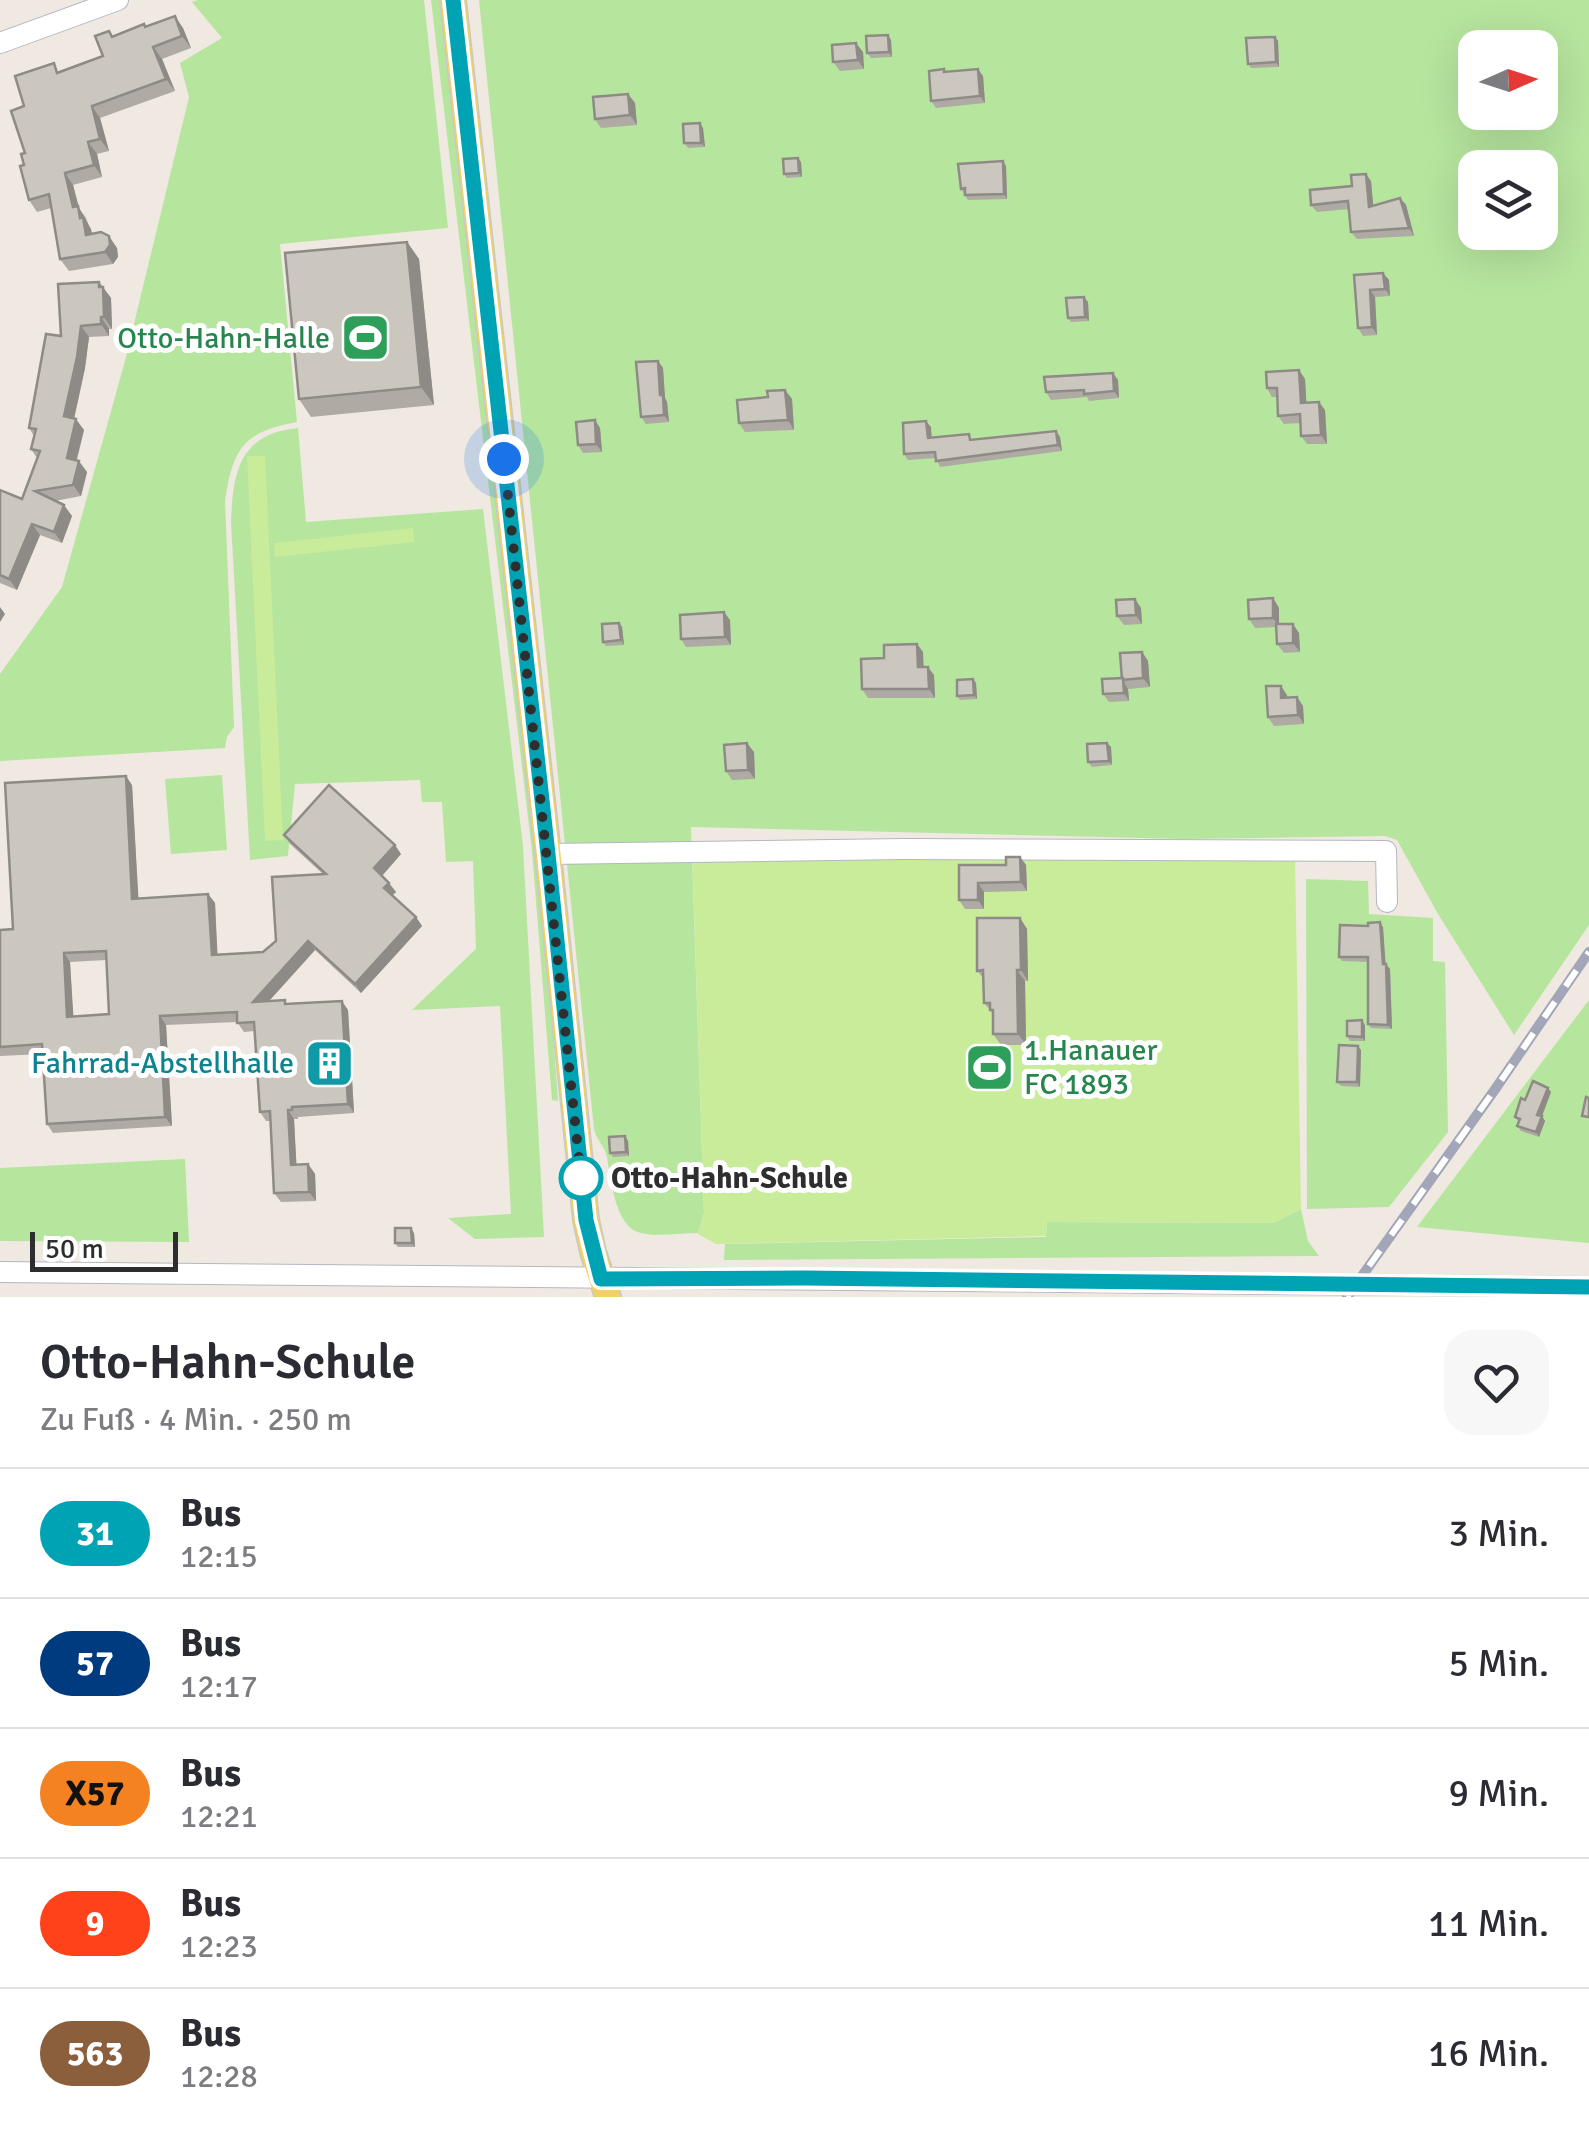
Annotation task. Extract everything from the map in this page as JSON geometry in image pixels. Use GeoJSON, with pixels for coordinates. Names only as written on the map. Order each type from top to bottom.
{"type":"FeatureCollection","features":[{"type":"Feature","properties":{"kind":"main road"},"geometry":{"type":"LineString","coordinates":[[453,0],[586,1220],[604,1288]]}},
{"type":"Feature","properties":{"kind":"street"},"geometry":{"type":"LineString","coordinates":[[0,42],[118,0]]}},
{"type":"Feature","properties":{"kind":"street"},"geometry":{"type":"LineString","coordinates":[[548,854],[903,849],[1386,851],[1388,902]]}},
{"type":"Feature","properties":{"kind":"street"},"geometry":{"type":"LineString","coordinates":[[0,1272],[604,1288],[804,1278],[1589,1287]]}},
{"type":"Feature","properties":{"kind":"green space"},"geometry":{"type":"Polygon","coordinates":[[[424,0],[448,228],[280,244],[297,422],[253,437],[237,455],[228,483],[225,501],[234,727],[225,748],[0,761],[0,674],[62,587],[125,361],[189,97],[180,63],[222,38],[192,2],[424,0]]]}},
{"type":"Feature","properties":{"kind":"green space"},"geometry":{"type":"Polygon","coordinates":[[[431,0],[442,0],[540,855],[558,1101],[552,1100],[532,851],[431,0]]]}},
{"type":"Feature","properties":{"kind":"green space"},"geometry":{"type":"Polygon","coordinates":[[[479,0],[1589,0],[1589,925],[1514,1035],[1397,840],[1385,836],[1184,839],[691,827],[704,1213],[698,1233],[655,1235],[632,1229],[620,1213],[606,1153],[597,1136],[479,0]]]}},
{"type":"Feature","properties":{"kind":"green space"},"geometry":{"type":"Polygon","coordinates":[[[298,428],[306,522],[483,509],[523,846],[544,1237],[475,1239],[448,1218],[511,1214],[500,1006],[412,1010],[476,949],[473,861],[446,862],[442,802],[422,802],[420,780],[295,784],[288,856],[250,860],[232,504],[238,472],[251,447],[263,438],[298,428]]]}},
{"type":"Feature","properties":{"kind":"green space"},"geometry":{"type":"Polygon","coordinates":[[[247,456],[265,456],[283,840],[265,841],[247,456]]]}},
{"type":"Feature","properties":{"kind":"green space"},"geometry":{"type":"Polygon","coordinates":[[[413,528],[414,542],[275,557],[274,543],[413,528]]]}},
{"type":"Feature","properties":{"kind":"green space"},"geometry":{"type":"Polygon","coordinates":[[[222,775],[227,850],[171,854],[165,779],[222,775]]]}},
{"type":"Feature","properties":{"kind":"green space"},"geometry":{"type":"Polygon","coordinates":[[[692,850],[1295,858],[1301,1209],[1273,1223],[1047,1222],[1046,1236],[716,1244],[698,1234],[704,1213],[692,850]]]}},
{"type":"Feature","properties":{"kind":"green space"},"geometry":{"type":"Polygon","coordinates":[[[1306,879],[1368,881],[1369,914],[1433,918],[1433,961],[1445,962],[1448,1132],[1389,1207],[1307,1209],[1306,879]]]}},
{"type":"Feature","properties":{"kind":"green space"},"geometry":{"type":"Polygon","coordinates":[[[1589,1000],[1589,1243],[1417,1227],[1589,1000]]]}},
{"type":"Feature","properties":{"kind":"green space"},"geometry":{"type":"Polygon","coordinates":[[[185,1159],[189,1242],[0,1241],[0,1168],[185,1159]]]}},
{"type":"Feature","properties":{"kind":"green space"},"geometry":{"type":"Polygon","coordinates":[[[1301,1209],[1308,1241],[1319,1256],[724,1260],[725,1244],[1046,1237],[1047,1222],[1273,1223],[1301,1209]]]}},
{"type":"Feature","properties":{"kind":"building"},"geometry":{"type":"Polygon","coordinates":[[[175,16],[182,36],[153,47],[166,79],[92,106],[100,139],[88,142],[94,165],[65,173],[73,207],[78,206],[86,235],[101,232],[109,236],[110,245],[105,252],[60,259],[49,194],[29,200],[20,166],[24,165],[21,154],[25,153],[11,111],[24,106],[15,76],[54,63],[57,73],[103,56],[95,36],[109,31],[112,37],[175,16]]]}},
{"type":"Feature","properties":{"kind":"building"},"geometry":{"type":"Polygon","coordinates":[[[888,35],[889,52],[867,53],[866,36],[888,35]]]}},
{"type":"Feature","properties":{"kind":"building"},"geometry":{"type":"Polygon","coordinates":[[[1275,37],[1276,62],[1248,64],[1246,38],[1275,37]]]}},
{"type":"Feature","properties":{"kind":"building"},"geometry":{"type":"Polygon","coordinates":[[[856,43],[858,60],[833,62],[832,45],[856,43]]]}},
{"type":"Feature","properties":{"kind":"building"},"geometry":{"type":"Polygon","coordinates":[[[978,69],[980,96],[931,101],[929,71],[978,69]]]}},
{"type":"Feature","properties":{"kind":"building"},"geometry":{"type":"Polygon","coordinates":[[[628,94],[630,115],[595,119],[593,97],[628,94]]]}},
{"type":"Feature","properties":{"kind":"building"},"geometry":{"type":"Polygon","coordinates":[[[700,123],[701,143],[684,143],[683,124],[700,123]]]}},
{"type":"Feature","properties":{"kind":"building"},"geometry":{"type":"Polygon","coordinates":[[[798,158],[799,173],[784,174],[783,159],[798,158]]]}},
{"type":"Feature","properties":{"kind":"building"},"geometry":{"type":"Polygon","coordinates":[[[1003,161],[1004,194],[965,195],[958,164],[1003,161]]]}},
{"type":"Feature","properties":{"kind":"building"},"geometry":{"type":"Polygon","coordinates":[[[1366,174],[1369,207],[1400,198],[1409,228],[1351,232],[1348,201],[1311,205],[1310,190],[1352,186],[1351,175],[1366,174]]]}},
{"type":"Feature","properties":{"kind":"building","name":"Otto-Hahn-Halle"},"geometry":{"type":"Polygon","coordinates":[[[407,242],[421,387],[299,399],[285,253],[407,242]]]}},
{"type":"Feature","properties":{"kind":"building"},"geometry":{"type":"Polygon","coordinates":[[[1383,273],[1385,289],[1370,290],[1372,327],[1358,328],[1354,275],[1383,273]]]}},
{"type":"Feature","properties":{"kind":"building"},"geometry":{"type":"Polygon","coordinates":[[[99,282],[99,287],[103,287],[104,317],[101,324],[81,326],[64,416],[76,419],[67,458],[79,461],[73,485],[35,491],[64,505],[54,532],[32,524],[9,579],[0,575],[0,490],[22,499],[40,451],[31,449],[36,429],[29,428],[46,334],[61,336],[58,284],[99,282]]]}},
{"type":"Feature","properties":{"kind":"building"},"geometry":{"type":"Polygon","coordinates":[[[1084,297],[1085,317],[1068,318],[1066,298],[1084,297]]]}},
{"type":"Feature","properties":{"kind":"building"},"geometry":{"type":"Polygon","coordinates":[[[658,361],[664,415],[641,417],[636,362],[658,361]]]}},
{"type":"Feature","properties":{"kind":"building"},"geometry":{"type":"Polygon","coordinates":[[[1299,370],[1301,403],[1319,402],[1321,435],[1301,436],[1300,414],[1278,416],[1277,388],[1267,388],[1266,372],[1299,370]]]}},
{"type":"Feature","properties":{"kind":"building"},"geometry":{"type":"Polygon","coordinates":[[[1113,373],[1114,391],[1046,392],[1044,377],[1113,373]]]}},
{"type":"Feature","properties":{"kind":"building"},"geometry":{"type":"Polygon","coordinates":[[[785,390],[788,420],[739,423],[737,400],[768,397],[767,391],[785,390]]]}},
{"type":"Feature","properties":{"kind":"building"},"geometry":{"type":"Polygon","coordinates":[[[595,420],[596,444],[578,445],[576,422],[595,420]]]}},
{"type":"Feature","properties":{"kind":"building"},"geometry":{"type":"Polygon","coordinates":[[[926,421],[928,438],[969,434],[970,440],[1056,431],[1058,445],[936,461],[935,452],[904,454],[903,423],[926,421]]]}},
{"type":"Feature","properties":{"kind":"building"},"geometry":{"type":"Polygon","coordinates":[[[1273,598],[1273,618],[1249,619],[1248,600],[1273,598]]]}},
{"type":"Feature","properties":{"kind":"building"},"geometry":{"type":"Polygon","coordinates":[[[1135,599],[1136,615],[1117,616],[1116,600],[1135,599]]]}},
{"type":"Feature","properties":{"kind":"building"},"geometry":{"type":"Polygon","coordinates":[[[724,612],[725,637],[681,639],[680,615],[724,612]]]}},
{"type":"Feature","properties":{"kind":"building"},"geometry":{"type":"Polygon","coordinates":[[[619,623],[621,640],[603,642],[602,624],[619,623]]]}},
{"type":"Feature","properties":{"kind":"building"},"geometry":{"type":"Polygon","coordinates":[[[1276,624],[1293,624],[1293,643],[1277,644],[1276,624]]]}},
{"type":"Feature","properties":{"kind":"building"},"geometry":{"type":"Polygon","coordinates":[[[917,644],[918,667],[928,667],[929,689],[862,689],[861,659],[884,658],[884,645],[917,644]]]}},
{"type":"Feature","properties":{"kind":"building"},"geometry":{"type":"Polygon","coordinates":[[[1142,652],[1143,678],[1122,680],[1120,653],[1142,652]]]}},
{"type":"Feature","properties":{"kind":"building"},"geometry":{"type":"Polygon","coordinates":[[[1123,678],[1124,693],[1103,694],[1102,679],[1123,678]]]}},
{"type":"Feature","properties":{"kind":"building"},"geometry":{"type":"Polygon","coordinates":[[[973,679],[974,695],[957,696],[957,680],[973,679]]]}},
{"type":"Feature","properties":{"kind":"building"},"geometry":{"type":"Polygon","coordinates":[[[1266,686],[1281,686],[1281,698],[1297,697],[1298,715],[1268,717],[1266,686]]]}},
{"type":"Feature","properties":{"kind":"building"},"geometry":{"type":"Polygon","coordinates":[[[747,743],[748,770],[726,771],[724,745],[747,743]]]}},
{"type":"Feature","properties":{"kind":"building"},"geometry":{"type":"Polygon","coordinates":[[[1107,743],[1109,761],[1088,762],[1087,744],[1107,743]]]}},
{"type":"Feature","properties":{"kind":"building"},"geometry":{"type":"Polygon","coordinates":[[[126,776],[132,899],[208,894],[212,955],[263,952],[276,941],[272,877],[326,874],[284,835],[329,785],[395,845],[374,868],[389,883],[384,888],[416,917],[355,984],[308,941],[253,1002],[342,1001],[348,1104],[288,1110],[291,1165],[308,1164],[309,1192],[274,1193],[270,1111],[260,1112],[254,1022],[237,1023],[237,1012],[160,1016],[165,1117],[47,1124],[42,1044],[0,1047],[0,930],[13,929],[5,783],[126,776]],[[106,951],[64,953],[67,1017],[109,1014],[106,951]]]}},
{"type":"Feature","properties":{"kind":"building"},"geometry":{"type":"Polygon","coordinates":[[[1006,857],[1020,857],[1021,882],[978,883],[978,900],[959,900],[959,865],[1006,865],[1006,857]]]}},
{"type":"Feature","properties":{"kind":"building"},"geometry":{"type":"Polygon","coordinates":[[[977,918],[1020,918],[1018,1034],[993,1034],[993,1010],[990,1003],[984,1003],[983,970],[977,971],[977,918]]]}},
{"type":"Feature","properties":{"kind":"building"},"geometry":{"type":"Polygon","coordinates":[[[1380,922],[1388,1025],[1368,1024],[1368,957],[1339,957],[1340,925],[1368,926],[1380,922]]]}},
{"type":"Feature","properties":{"kind":"building"},"geometry":{"type":"Polygon","coordinates":[[[1362,1020],[1362,1037],[1347,1036],[1347,1021],[1362,1020]]]}},
{"type":"Feature","properties":{"kind":"building"},"geometry":{"type":"Polygon","coordinates":[[[1339,1045],[1358,1046],[1357,1082],[1337,1082],[1339,1045]]]}},
{"type":"Feature","properties":{"kind":"building"},"geometry":{"type":"Polygon","coordinates":[[[1533,1081],[1548,1088],[1537,1115],[1542,1116],[1536,1132],[1517,1126],[1520,1119],[1515,1117],[1521,1098],[1525,1100],[1533,1081]]]}},
{"type":"Feature","properties":{"kind":"building"},"geometry":{"type":"Polygon","coordinates":[[[1586,1097],[1589,1098],[1589,1117],[1582,1116],[1586,1097]]]}},
{"type":"Feature","properties":{"kind":"building"},"geometry":{"type":"Polygon","coordinates":[[[625,1136],[626,1152],[610,1153],[609,1137],[625,1136]]]}},
{"type":"Feature","properties":{"kind":"building"},"geometry":{"type":"Polygon","coordinates":[[[395,1228],[411,1228],[412,1243],[395,1243],[395,1228]]]}},
{"type":"Feature","properties":{"kind":"railway"},"geometry":{"type":"LineString","coordinates":[[1347,1297],[1589,952]]}},
{"type":"Feature","properties":{"kind":"bus line","name":"31"},"geometry":{"type":"LineString","coordinates":[[453,0],[586,1220],[601,1279],[1589,1287]]}},
{"type":"Feature","properties":{"kind":"place","name":"Otto-Hahn-Halle"},"geometry":{"type":"Point","coordinates":[365,338]}},
{"type":"Feature","properties":{"kind":"place","name":"Fahrrad-Abstellhalle"},"geometry":{"type":"Point","coordinates":[329,1063]}},
{"type":"Feature","properties":{"kind":"place","name":"1.Hanauer FC 1893"},"geometry":{"type":"Point","coordinates":[989,1067]}},
{"type":"Feature","properties":{"kind":"place","name":"Otto-Hahn-Schule"},"geometry":{"type":"Point","coordinates":[581,1178]}},
{"type":"Feature","properties":{"kind":"route"},"geometry":{"type":"LineString","coordinates":[[504,459],[581,1178]]}}]}
